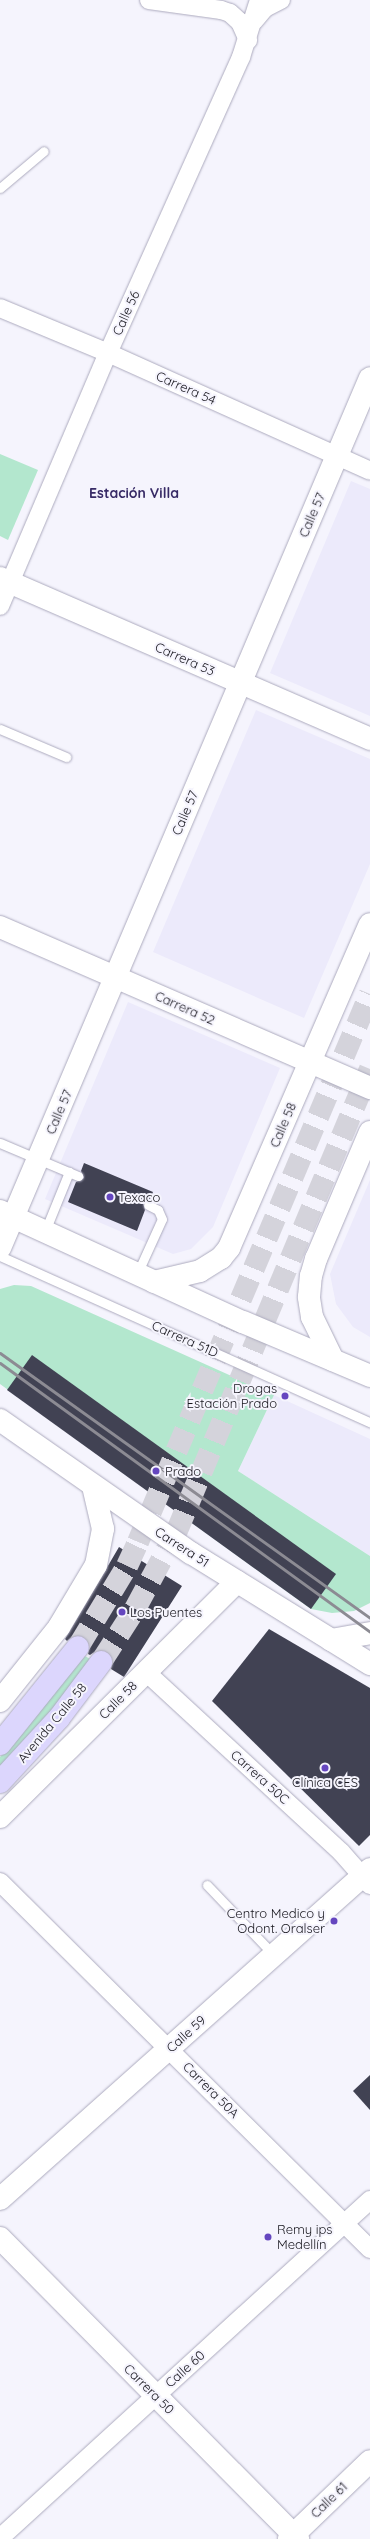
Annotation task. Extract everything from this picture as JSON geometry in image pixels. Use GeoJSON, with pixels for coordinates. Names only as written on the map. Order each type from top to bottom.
{"type":"FeatureCollection","features":[{"type":"Feature","properties":{"kind":"main road","name":"Avenida Calle 58"},"geometry":{"type":"LineString","coordinates":[[0,1744],[78,1647]]}},
{"type":"Feature","properties":{"kind":"main road","name":"Avenida Calle 58"},"geometry":{"type":"LineString","coordinates":[[0,1782],[59,1718],[101,1662]]}},
{"type":"Feature","properties":{"kind":"street"},"geometry":{"type":"LineString","coordinates":[[149,0],[230,13],[240,22],[248,40]]}},
{"type":"Feature","properties":{"kind":"street","name":"Calle 56"},"geometry":{"type":"LineString","coordinates":[[0,606],[5,580],[248,40],[259,0]]}},
{"type":"Feature","properties":{"kind":"street"},"geometry":{"type":"LineString","coordinates":[[253,21],[265,8],[281,0]]}},
{"type":"Feature","properties":{"kind":"street","name":"Carrera 54"},"geometry":{"type":"LineString","coordinates":[[0,308],[108,353],[370,471]]}},
{"type":"Feature","properties":{"kind":"street","name":"Calle 57"},"geometry":{"type":"LineString","coordinates":[[0,1248],[4,1213],[39,1159],[370,378]]}},
{"type":"Feature","properties":{"kind":"street","name":"Carrera 53"},"geometry":{"type":"LineString","coordinates":[[5,580],[370,739]]}},
{"type":"Feature","properties":{"kind":"street","name":"Calle 58"},"geometry":{"type":"LineString","coordinates":[[146,1278],[200,1271],[221,1258],[229,1248],[370,924]]}},
{"type":"Feature","properties":{"kind":"street","name":"Carrera 52"},"geometry":{"type":"LineString","coordinates":[[0,927],[370,1088]]}},
{"type":"Feature","properties":{"kind":"street"},"geometry":{"type":"LineString","coordinates":[[333,1360],[312,1317],[309,1297],[311,1276],[316,1259],[370,1132]]}},
{"type":"Feature","properties":{"kind":"street"},"geometry":{"type":"LineString","coordinates":[[4,1213],[146,1278],[370,1376]]}},
{"type":"Feature","properties":{"kind":"street","name":"Carrera 51"},"geometry":{"type":"LineString","coordinates":[[0,1420],[153,1528],[370,1664]]}},
{"type":"Feature","properties":{"kind":"street"},"geometry":{"type":"LineString","coordinates":[[0,1702],[59,1627],[96,1565],[103,1530],[93,1486]]}},
{"type":"Feature","properties":{"kind":"street","name":"Calle 58"},"geometry":{"type":"LineString","coordinates":[[0,1817],[237,1582]]}},
{"type":"Feature","properties":{"kind":"street"},"geometry":{"type":"LineString","coordinates":[[331,1640],[370,1633]]}},
{"type":"Feature","properties":{"kind":"street","name":"Carrera 50C"},"geometry":{"type":"LineString","coordinates":[[146,1672],[367,1877]]}},
{"type":"Feature","properties":{"kind":"street","name":"Calle 59"},"geometry":{"type":"LineString","coordinates":[[0,2198],[274,1955],[367,1877]]}},
{"type":"Feature","properties":{"kind":"street","name":"Carrera 50A"},"geometry":{"type":"LineString","coordinates":[[0,1882],[370,2249]]}},
{"type":"Feature","properties":{"kind":"street","name":"Calle 60"},"geometry":{"type":"LineString","coordinates":[[0,2538],[370,2200]]}},
{"type":"Feature","properties":{"kind":"street","name":"Carrera 50"},"geometry":{"type":"LineString","coordinates":[[0,2238],[293,2538]]}},
{"type":"Feature","properties":{"kind":"street","name":"Calle 61"},"geometry":{"type":"LineString","coordinates":[[293,2538],[370,2461]]}},
{"type":"Feature","properties":{"kind":"lane"},"geometry":{"type":"LineString","coordinates":[[0,188],[44,151]]}},
{"type":"Feature","properties":{"kind":"lane"},"geometry":{"type":"LineString","coordinates":[[0,729],[66,757]]}},
{"type":"Feature","properties":{"kind":"lane"},"geometry":{"type":"LineString","coordinates":[[0,1143],[78,1176]]}},
{"type":"Feature","properties":{"kind":"lane"},"geometry":{"type":"LineString","coordinates":[[44,1232],[69,1172]]}},
{"type":"Feature","properties":{"kind":"lane"},"geometry":{"type":"LineString","coordinates":[[146,1278],[162,1219],[158,1210],[148,1205]]}},
{"type":"Feature","properties":{"kind":"lane","name":"Carrera 51D"},"geometry":{"type":"LineString","coordinates":[[0,1256],[370,1422]]}},
{"type":"Feature","properties":{"kind":"lane"},"geometry":{"type":"LineString","coordinates":[[207,1885],[274,1955]]}},
{"type":"Feature","properties":{"kind":"shaded area"},"geometry":{"type":"Polygon","coordinates":[[[351,481],[370,489],[370,716],[270,673],[351,481]]]}},
{"type":"Feature","properties":{"kind":"shaded area"},"geometry":{"type":"Polygon","coordinates":[[[256,710],[370,759],[370,864],[304,1018],[153,952],[256,710]]]}},
{"type":"Feature","properties":{"kind":"shaded area"},"geometry":{"type":"Polygon","coordinates":[[[128,1002],[280,1068],[213,1227],[191,1249],[173,1254],[45,1199],[128,1002]]]}},
{"type":"Feature","properties":{"kind":"shaded area"},"geometry":{"type":"Polygon","coordinates":[[[370,1180],[370,1337],[353,1327],[336,1304],[330,1274],[370,1180]]]}},
{"type":"Feature","properties":{"kind":"shaded area"},"geometry":{"type":"Polygon","coordinates":[[[274,1395],[370,1439],[370,1556],[238,1471],[274,1395]]]}},
{"type":"Feature","properties":{"kind":"green space"},"geometry":{"type":"Polygon","coordinates":[[[0,454],[38,470],[8,540],[0,536],[0,454]]]}},
{"type":"Feature","properties":{"kind":"green space"},"geometry":{"type":"Polygon","coordinates":[[[14,1285],[31,1286],[274,1395],[238,1471],[370,1556],[370,1603],[354,1611],[332,1613],[311,1609],[0,1384],[0,1289],[14,1285]]]}},
{"type":"Feature","properties":{"kind":"green space"},"geometry":{"type":"Polygon","coordinates":[[[83,1655],[92,1660],[31,1738],[0,1770],[0,1757],[24,1732],[83,1655]]]}},
{"type":"Feature","properties":{"kind":"building","name":"Texaco"},"geometry":{"type":"Polygon","coordinates":[[[84,1163],[153,1192],[150,1199],[143,1203],[145,1210],[137,1231],[68,1202],[76,1182],[84,1178],[81,1171],[84,1163]]]}},
{"type":"Feature","properties":{"kind":"building","name":"Prado"},"geometry":{"type":"Polygon","coordinates":[[[32,1355],[336,1574],[311,1609],[7,1390],[32,1355]]]}},
{"type":"Feature","properties":{"kind":"building","name":"Los Puentes"},"geometry":{"type":"Polygon","coordinates":[[[119,1547],[182,1586],[124,1677],[111,1669],[113,1657],[108,1652],[102,1650],[96,1651],[90,1655],[88,1654],[90,1643],[86,1637],[74,1635],[67,1641],[65,1639],[119,1547]]]}},
{"type":"Feature","properties":{"kind":"building","name":"Clínica CES"},"geometry":{"type":"Polygon","coordinates":[[[269,1629],[370,1688],[370,1835],[359,1846],[212,1701],[269,1629]]]}},
{"type":"Feature","properties":{"kind":"building"},"geometry":{"type":"Polygon","coordinates":[[[370,2075],[370,2110],[353,2091],[370,2075]]]}},
{"type":"Feature","properties":{"kind":"tunnel"},"geometry":{"type":"LineString","coordinates":[[78,1647],[127,1566],[138,1542],[370,994]]}},
{"type":"Feature","properties":{"kind":"tunnel"},"geometry":{"type":"LineString","coordinates":[[101,1662],[135,1609],[176,1533],[370,1069]]}},
{"type":"Feature","properties":{"kind":"railway"},"geometry":{"type":"LineString","coordinates":[[0,1353],[370,1618]]}},
{"type":"Feature","properties":{"kind":"railway"},"geometry":{"type":"LineString","coordinates":[[0,1363],[370,1632]]}},
{"type":"Feature","properties":{"kind":"place","name":"Texaco"},"geometry":{"type":"Point","coordinates":[110,1197]}},
{"type":"Feature","properties":{"kind":"place","name":"Drogas Estación Prado"},"geometry":{"type":"Point","coordinates":[285,1396]}},
{"type":"Feature","properties":{"kind":"place","name":"Prado"},"geometry":{"type":"Point","coordinates":[156,1471]}},
{"type":"Feature","properties":{"kind":"place","name":"Los Puentes"},"geometry":{"type":"Point","coordinates":[122,1612]}},
{"type":"Feature","properties":{"kind":"place","name":"Clínica CES"},"geometry":{"type":"Point","coordinates":[325,1768]}},
{"type":"Feature","properties":{"kind":"place","name":"Centro Medico y Odont. Oralser"},"geometry":{"type":"Point","coordinates":[334,1921]}},
{"type":"Feature","properties":{"kind":"place","name":"Remy ips Medellín"},"geometry":{"type":"Point","coordinates":[268,2237]}},
{"type":"Feature","properties":{"kind":"district","name":"Estación Villa"},"geometry":{"type":"Point","coordinates":[134,493]}}]}
